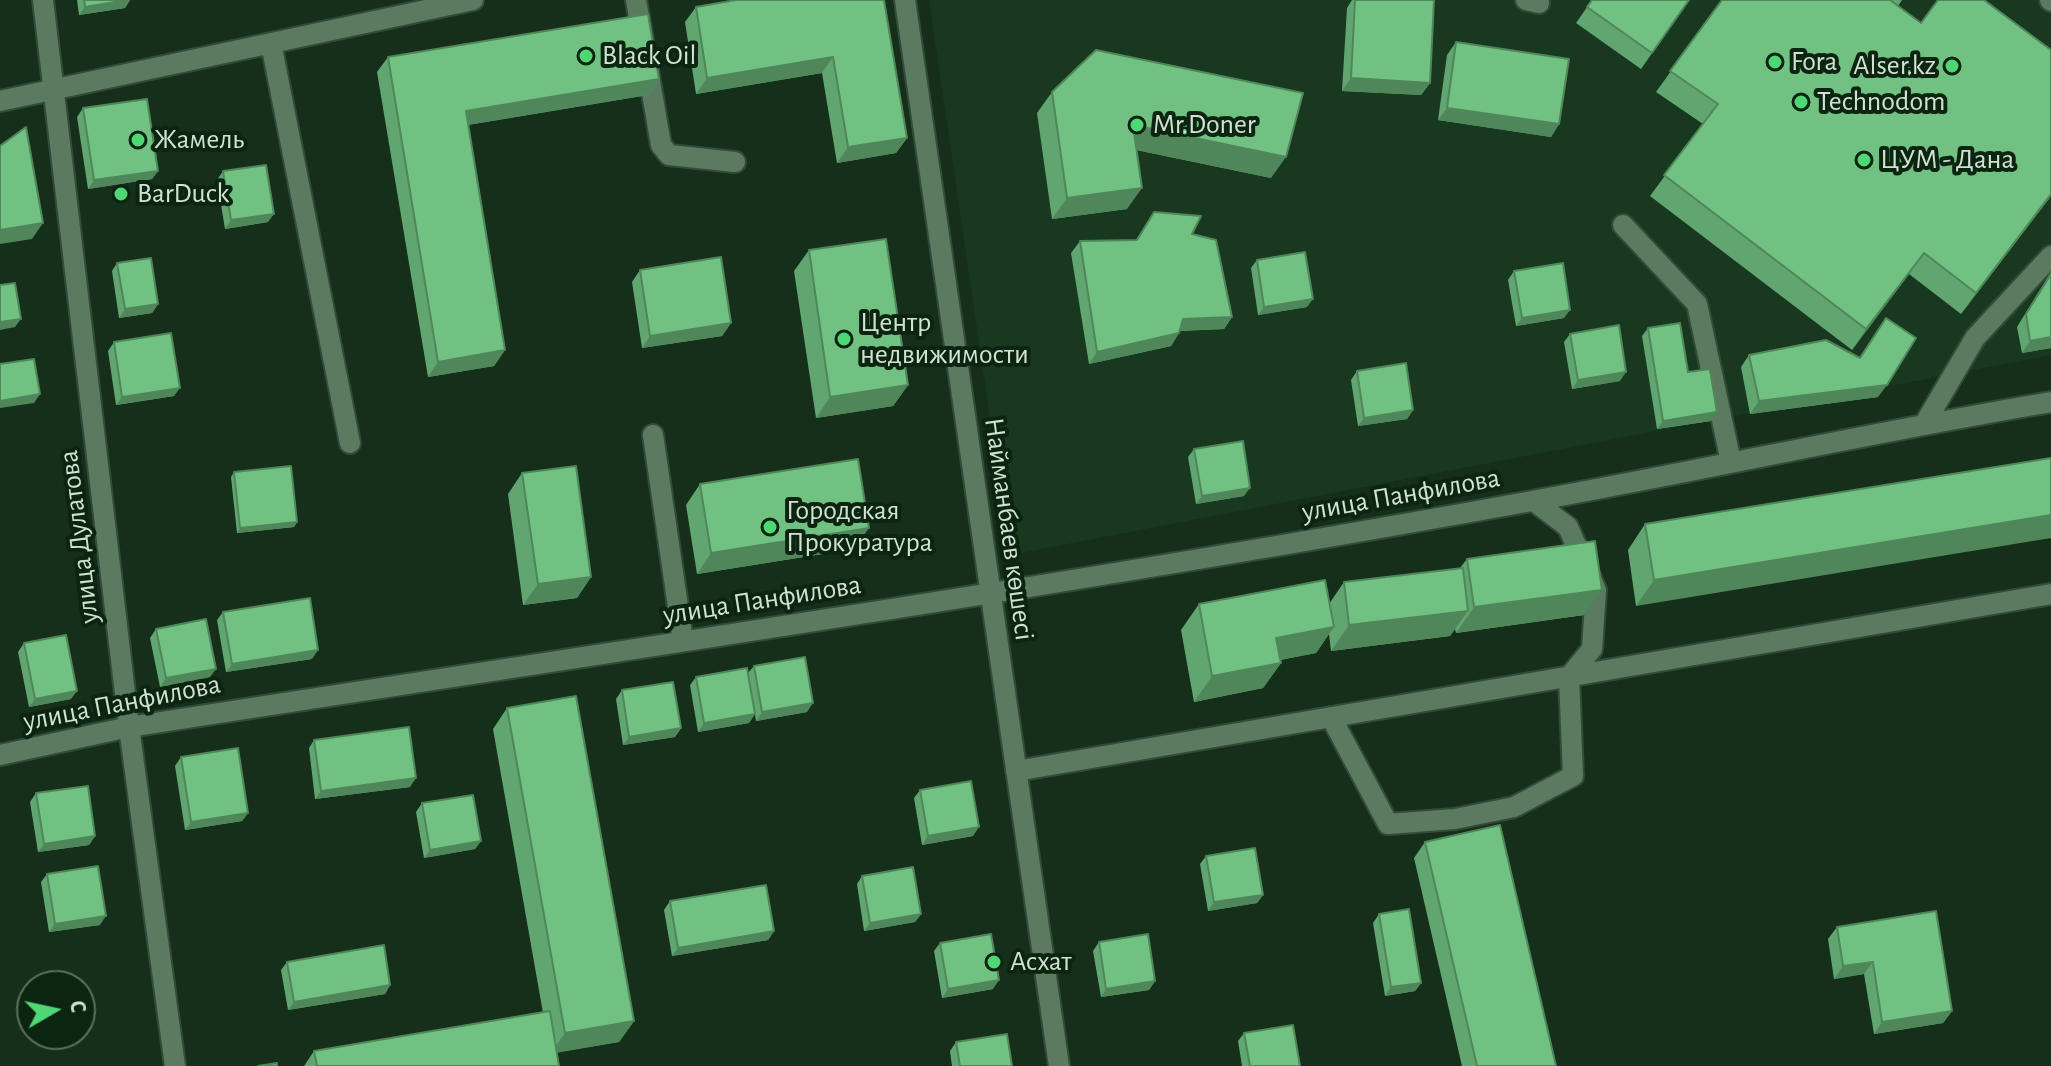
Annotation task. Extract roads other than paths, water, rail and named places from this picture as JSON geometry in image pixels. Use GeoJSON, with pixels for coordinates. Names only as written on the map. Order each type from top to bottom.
{"type":"FeatureCollection","features":[{"type":"Feature","properties":{"kind":"street","name":"улица Дулатова"},"geometry":{"type":"LineString","coordinates":[[43,0],[129,727],[175,1066]]}},
{"type":"Feature","properties":{"kind":"street"},"geometry":{"type":"LineString","coordinates":[[0,101],[473,0]]}},
{"type":"Feature","properties":{"kind":"street"},"geometry":{"type":"LineString","coordinates":[[636,0],[661,145],[669,155],[735,162]]}},
{"type":"Feature","properties":{"kind":"street","name":"Найманбаев көшесі"},"geometry":{"type":"LineString","coordinates":[[905,0],[1059,1066]]}},
{"type":"Feature","properties":{"kind":"street"},"geometry":{"type":"LineString","coordinates":[[271,43],[350,443]]}},
{"type":"Feature","properties":{"kind":"street"},"geometry":{"type":"LineString","coordinates":[[1623,225],[1697,304],[1731,462]]}},
{"type":"Feature","properties":{"kind":"street"},"geometry":{"type":"LineString","coordinates":[[1925,423],[1975,338],[2051,256]]}},
{"type":"Feature","properties":{"kind":"street","name":"улица Панфилова"},"geometry":{"type":"LineString","coordinates":[[0,755],[129,727],[989,593],[1534,501],[1925,423],[2051,402]]}},
{"type":"Feature","properties":{"kind":"street"},"geometry":{"type":"LineString","coordinates":[[653,435],[683,641]]}},
{"type":"Feature","properties":{"kind":"street","name":"улица Панфилова"},"geometry":{"type":"LineString","coordinates":[[1534,501],[1568,527],[1596,590],[1592,649],[1569,677]]}},
{"type":"Feature","properties":{"kind":"street"},"geometry":{"type":"LineString","coordinates":[[1016,771],[2051,594]]}},
{"type":"Feature","properties":{"kind":"street"},"geometry":{"type":"LineString","coordinates":[[1331,717],[1388,824],[1455,819],[1514,807],[1573,776],[1569,677]]}},
{"type":"Feature","properties":{"kind":"place","name":"Black Oil"},"geometry":{"type":"Point","coordinates":[586,56]}},
{"type":"Feature","properties":{"kind":"place","name":"Fora"},"geometry":{"type":"Point","coordinates":[1775,62]}},
{"type":"Feature","properties":{"kind":"place","name":"Alser.kz"},"geometry":{"type":"Point","coordinates":[1952,66]}},
{"type":"Feature","properties":{"kind":"place","name":"Technodom"},"geometry":{"type":"Point","coordinates":[1801,102]}},
{"type":"Feature","properties":{"kind":"place","name":"Mr.Doner"},"geometry":{"type":"Point","coordinates":[1137,125]}},
{"type":"Feature","properties":{"kind":"place","name":"Жамель"},"geometry":{"type":"Point","coordinates":[138,140]}},
{"type":"Feature","properties":{"kind":"place","name":"ЦУМ - Дана"},"geometry":{"type":"Point","coordinates":[1864,160]}},
{"type":"Feature","properties":{"kind":"place","name":"BarDuck"},"geometry":{"type":"Point","coordinates":[121,194]}},
{"type":"Feature","properties":{"kind":"place","name":"Центр недвижимости"},"geometry":{"type":"Point","coordinates":[844,339]}},
{"type":"Feature","properties":{"kind":"place","name":"Городская Прокуратура"},"geometry":{"type":"Point","coordinates":[770,527]}},
{"type":"Feature","properties":{"kind":"place","name":"Асхат"},"geometry":{"type":"Point","coordinates":[994,962]}}]}
